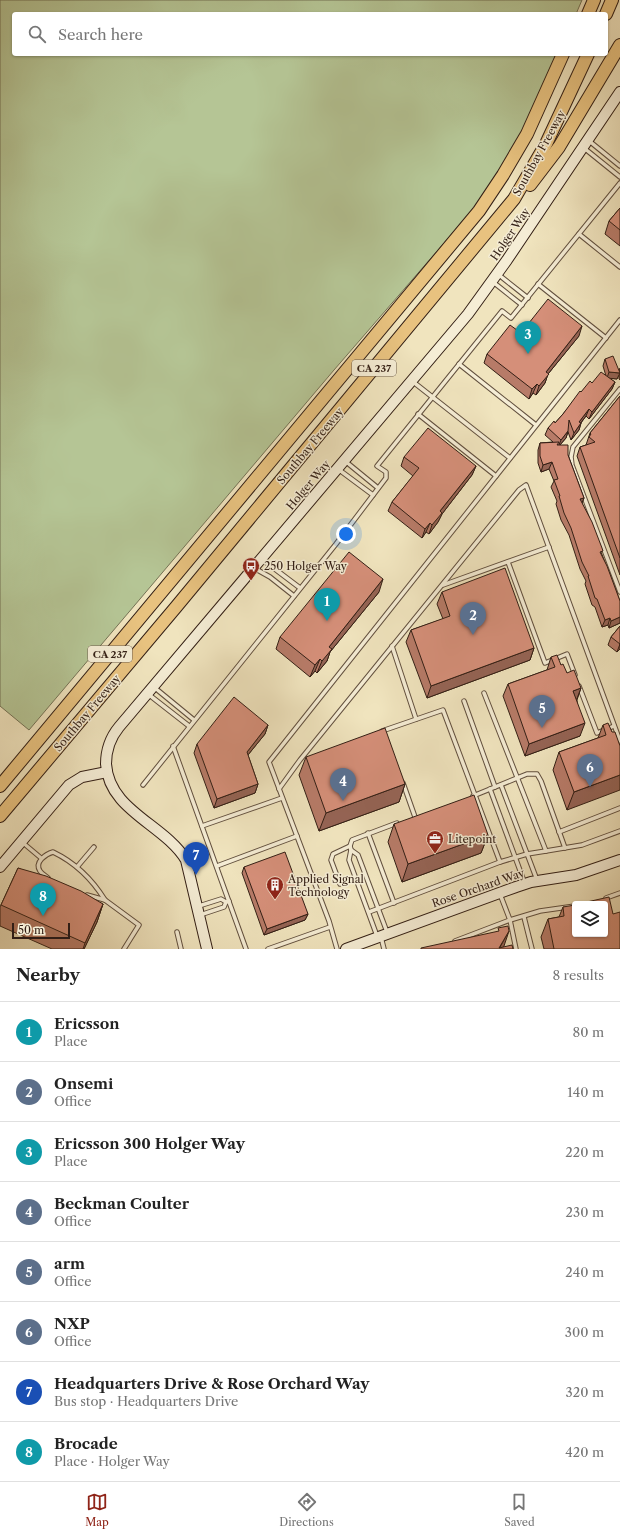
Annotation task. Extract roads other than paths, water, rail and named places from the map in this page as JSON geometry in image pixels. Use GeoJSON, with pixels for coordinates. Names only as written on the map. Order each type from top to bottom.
{"type":"FeatureCollection","features":[{"type":"Feature","properties":{"kind":"highway"},"geometry":{"type":"LineString","coordinates":[[581,12],[586,0]]}},
{"type":"Feature","properties":{"kind":"highway"},"geometry":{"type":"LineString","coordinates":[[589,12],[594,0]]}},
{"type":"Feature","properties":{"kind":"highway"},"geometry":{"type":"LineString","coordinates":[[607,12],[612,0]]}},
{"type":"Feature","properties":{"kind":"highway"},"geometry":{"type":"LineString","coordinates":[[514,199],[532,183],[559,147],[620,45]]}},
{"type":"Feature","properties":{"kind":"highway","name":"Southbay Freeway"},"geometry":{"type":"LineString","coordinates":[[0,786],[479,211],[503,175],[527,134],[562,56]]}},
{"type":"Feature","properties":{"kind":"highway"},"geometry":{"type":"LineString","coordinates":[[370,342],[384,334],[398,319],[498,196],[529,142],[569,56]]}},
{"type":"Feature","properties":{"kind":"highway","name":"Southbay Freeway"},"geometry":{"type":"LineString","coordinates":[[0,816],[176,607],[514,199],[546,144],[587,56]]}},
{"type":"Feature","properties":{"kind":"street","name":"Holger Way"},"geometry":{"type":"LineString","coordinates":[[107,772],[107,752],[109,742],[119,727],[468,314],[495,278],[620,92]]}},
{"type":"Feature","properties":{"kind":"street"},"geometry":{"type":"LineString","coordinates":[[0,867],[69,785],[82,777],[107,772],[111,785],[118,797],[179,849],[186,860],[206,949]]}},
{"type":"Feature","properties":{"kind":"street","name":"Rose Orchard Way"},"geometry":{"type":"LineString","coordinates":[[346,949],[525,884],[576,876],[620,860]]}},
{"type":"Feature","properties":{"kind":"lane"},"geometry":{"type":"LineString","coordinates":[[586,144],[620,166]]}},
{"type":"Feature","properties":{"kind":"lane"},"geometry":{"type":"LineString","coordinates":[[586,144],[620,177]]}},
{"type":"Feature","properties":{"kind":"lane"},"geometry":{"type":"LineString","coordinates":[[143,785],[386,478],[386,472],[377,466],[418,414],[502,311],[511,318],[620,183]]}},
{"type":"Feature","properties":{"kind":"lane"},"geometry":{"type":"LineString","coordinates":[[579,234],[620,267]]}},
{"type":"Feature","properties":{"kind":"lane"},"geometry":{"type":"LineString","coordinates":[[495,278],[528,298]]}},
{"type":"Feature","properties":{"kind":"lane"},"geometry":{"type":"LineString","coordinates":[[495,278],[522,305]]}},
{"type":"Feature","properties":{"kind":"lane"},"geometry":{"type":"LineString","coordinates":[[538,284],[606,338]]}},
{"type":"Feature","properties":{"kind":"lane"},"geometry":{"type":"LineString","coordinates":[[337,949],[269,762],[620,320]]}},
{"type":"Feature","properties":{"kind":"lane"},"geometry":{"type":"LineString","coordinates":[[459,364],[536,425]]}},
{"type":"Feature","properties":{"kind":"lane"},"geometry":{"type":"LineString","coordinates":[[411,380],[510,458]]}},
{"type":"Feature","properties":{"kind":"lane"},"geometry":{"type":"LineString","coordinates":[[620,389],[573,447],[571,457],[572,465],[620,592]]}},
{"type":"Feature","properties":{"kind":"lane"},"geometry":{"type":"LineString","coordinates":[[418,414],[496,476]]}},
{"type":"Feature","properties":{"kind":"lane"},"geometry":{"type":"LineString","coordinates":[[344,460],[378,488]]}},
{"type":"Feature","properties":{"kind":"lane"},"geometry":{"type":"LineString","coordinates":[[337,468],[372,495]]}},
{"type":"Feature","properties":{"kind":"lane"},"geometry":{"type":"LineString","coordinates":[[279,789],[300,760],[392,646],[519,490],[526,485],[620,741]]}},
{"type":"Feature","properties":{"kind":"lane"},"geometry":{"type":"LineString","coordinates":[[442,585],[549,547]]}},
{"type":"Feature","properties":{"kind":"lane"},"geometry":{"type":"LineString","coordinates":[[261,558],[300,588]]}},
{"type":"Feature","properties":{"kind":"lane"},"geometry":{"type":"LineString","coordinates":[[508,562],[545,662],[567,654],[597,733],[614,726]]}},
{"type":"Feature","properties":{"kind":"lane"},"geometry":{"type":"LineString","coordinates":[[253,568],[270,577],[294,596]]}},
{"type":"Feature","properties":{"kind":"lane"},"geometry":{"type":"LineString","coordinates":[[392,646],[416,719]]}},
{"type":"Feature","properties":{"kind":"lane"},"geometry":{"type":"LineString","coordinates":[[150,690],[194,720]]}},
{"type":"Feature","properties":{"kind":"lane"},"geometry":{"type":"LineString","coordinates":[[150,690],[189,726]]}},
{"type":"Feature","properties":{"kind":"lane"},"geometry":{"type":"LineString","coordinates":[[484,693],[546,851]]}},
{"type":"Feature","properties":{"kind":"lane"},"geometry":{"type":"LineString","coordinates":[[464,701],[495,788]]}},
{"type":"Feature","properties":{"kind":"lane"},"geometry":{"type":"LineString","coordinates":[[377,733],[443,710],[500,862]]}},
{"type":"Feature","properties":{"kind":"lane"},"geometry":{"type":"LineString","coordinates":[[384,731],[386,738]]}},
{"type":"Feature","properties":{"kind":"lane"},"geometry":{"type":"LineString","coordinates":[[173,746],[227,901],[246,949]]}},
{"type":"Feature","properties":{"kind":"lane"},"geometry":{"type":"LineString","coordinates":[[300,760],[307,758]]}},
{"type":"Feature","properties":{"kind":"lane"},"geometry":{"type":"LineString","coordinates":[[468,798],[527,774],[537,774],[541,781],[565,848]]}},
{"type":"Feature","properties":{"kind":"lane"},"geometry":{"type":"LineString","coordinates":[[402,781],[415,817]]}},
{"type":"Feature","properties":{"kind":"lane"},"geometry":{"type":"LineString","coordinates":[[501,785],[537,881]]}},
{"type":"Feature","properties":{"kind":"lane"},"geometry":{"type":"LineString","coordinates":[[490,789],[525,884]]}},
{"type":"Feature","properties":{"kind":"lane"},"geometry":{"type":"LineString","coordinates":[[202,826],[282,798]]}},
{"type":"Feature","properties":{"kind":"lane"},"geometry":{"type":"LineString","coordinates":[[559,832],[620,808]]}},
{"type":"Feature","properties":{"kind":"lane"},"geometry":{"type":"LineString","coordinates":[[409,820],[422,815]]}},
{"type":"Feature","properties":{"kind":"lane"},"geometry":{"type":"LineString","coordinates":[[382,936],[369,912],[349,860],[350,848],[352,840],[402,822]]}},
{"type":"Feature","properties":{"kind":"lane"},"geometry":{"type":"LineString","coordinates":[[369,912],[500,862],[527,854],[582,845],[620,831]]}},
{"type":"Feature","properties":{"kind":"lane"},"geometry":{"type":"LineString","coordinates":[[368,833],[394,903]]}},
{"type":"Feature","properties":{"kind":"lane"},"geometry":{"type":"LineString","coordinates":[[216,866],[297,836]]}},
{"type":"Feature","properties":{"kind":"lane"},"geometry":{"type":"LineString","coordinates":[[21,841],[41,858]]}},
{"type":"Feature","properties":{"kind":"lane"},"geometry":{"type":"LineString","coordinates":[[78,867],[94,847]]}},
{"type":"Feature","properties":{"kind":"lane"},"geometry":{"type":"LineString","coordinates":[[340,884],[331,860],[331,856],[350,848]]}},
{"type":"Feature","properties":{"kind":"lane"},"geometry":{"type":"LineString","coordinates":[[350,848],[358,855],[378,909],[384,949]]}},
{"type":"Feature","properties":{"kind":"lane"},"geometry":{"type":"LineString","coordinates":[[52,880],[40,871],[38,866],[41,858],[48,853],[53,852],[70,860],[93,883],[105,900],[139,925],[124,949]]}},
{"type":"Feature","properties":{"kind":"lane"},"geometry":{"type":"LineString","coordinates":[[500,893],[510,920],[516,949]]}},
{"type":"Feature","properties":{"kind":"lane"},"geometry":{"type":"LineString","coordinates":[[600,901],[620,893]]}},
{"type":"Feature","properties":{"kind":"lane"},"geometry":{"type":"LineString","coordinates":[[81,894],[105,900]]}},
{"type":"Feature","properties":{"kind":"lane"},"geometry":{"type":"LineString","coordinates":[[198,911],[222,899],[227,901]]}},
{"type":"Feature","properties":{"kind":"lane"},"geometry":{"type":"LineString","coordinates":[[198,911],[224,907],[227,901]]}},
{"type":"Feature","properties":{"kind":"lane"},"geometry":{"type":"LineString","coordinates":[[449,944],[510,920],[540,911],[572,906]]}},
{"type":"Feature","properties":{"kind":"lane"},"geometry":{"type":"LineString","coordinates":[[524,917],[532,949]]}},
{"type":"Feature","properties":{"kind":"lane"},"geometry":{"type":"LineString","coordinates":[[268,949],[330,927]]}},
{"type":"Feature","properties":{"kind":"lane"},"geometry":{"type":"LineString","coordinates":[[177,932],[181,949]]}},
{"type":"Feature","properties":{"kind":"place","name":"Ericsson 300 Holger Way"},"geometry":{"type":"Point","coordinates":[528,354]}},
{"type":"Feature","properties":{"kind":"place","name":"250 Holger Way"},"geometry":{"type":"Point","coordinates":[251,581]}},
{"type":"Feature","properties":{"kind":"place","name":"Ericsson"},"geometry":{"type":"Point","coordinates":[327,621]}},
{"type":"Feature","properties":{"kind":"place","name":"Onsemi"},"geometry":{"type":"Point","coordinates":[473,635]}},
{"type":"Feature","properties":{"kind":"place","name":"arm"},"geometry":{"type":"Point","coordinates":[542,728]}},
{"type":"Feature","properties":{"kind":"place","name":"NXP"},"geometry":{"type":"Point","coordinates":[590,787]}},
{"type":"Feature","properties":{"kind":"place","name":"Beckman Coulter"},"geometry":{"type":"Point","coordinates":[343,801]}},
{"type":"Feature","properties":{"kind":"place","name":"Litepoint"},"geometry":{"type":"Point","coordinates":[435,854]}},
{"type":"Feature","properties":{"kind":"place","name":"Headquarters Drive & Rose Orchard Way"},"geometry":{"type":"Point","coordinates":[196,875]}},
{"type":"Feature","properties":{"kind":"place","name":"Applied Signal Technology"},"geometry":{"type":"Point","coordinates":[275,900]}},
{"type":"Feature","properties":{"kind":"place","name":"Brocade"},"geometry":{"type":"Point","coordinates":[43,916]}}]}
